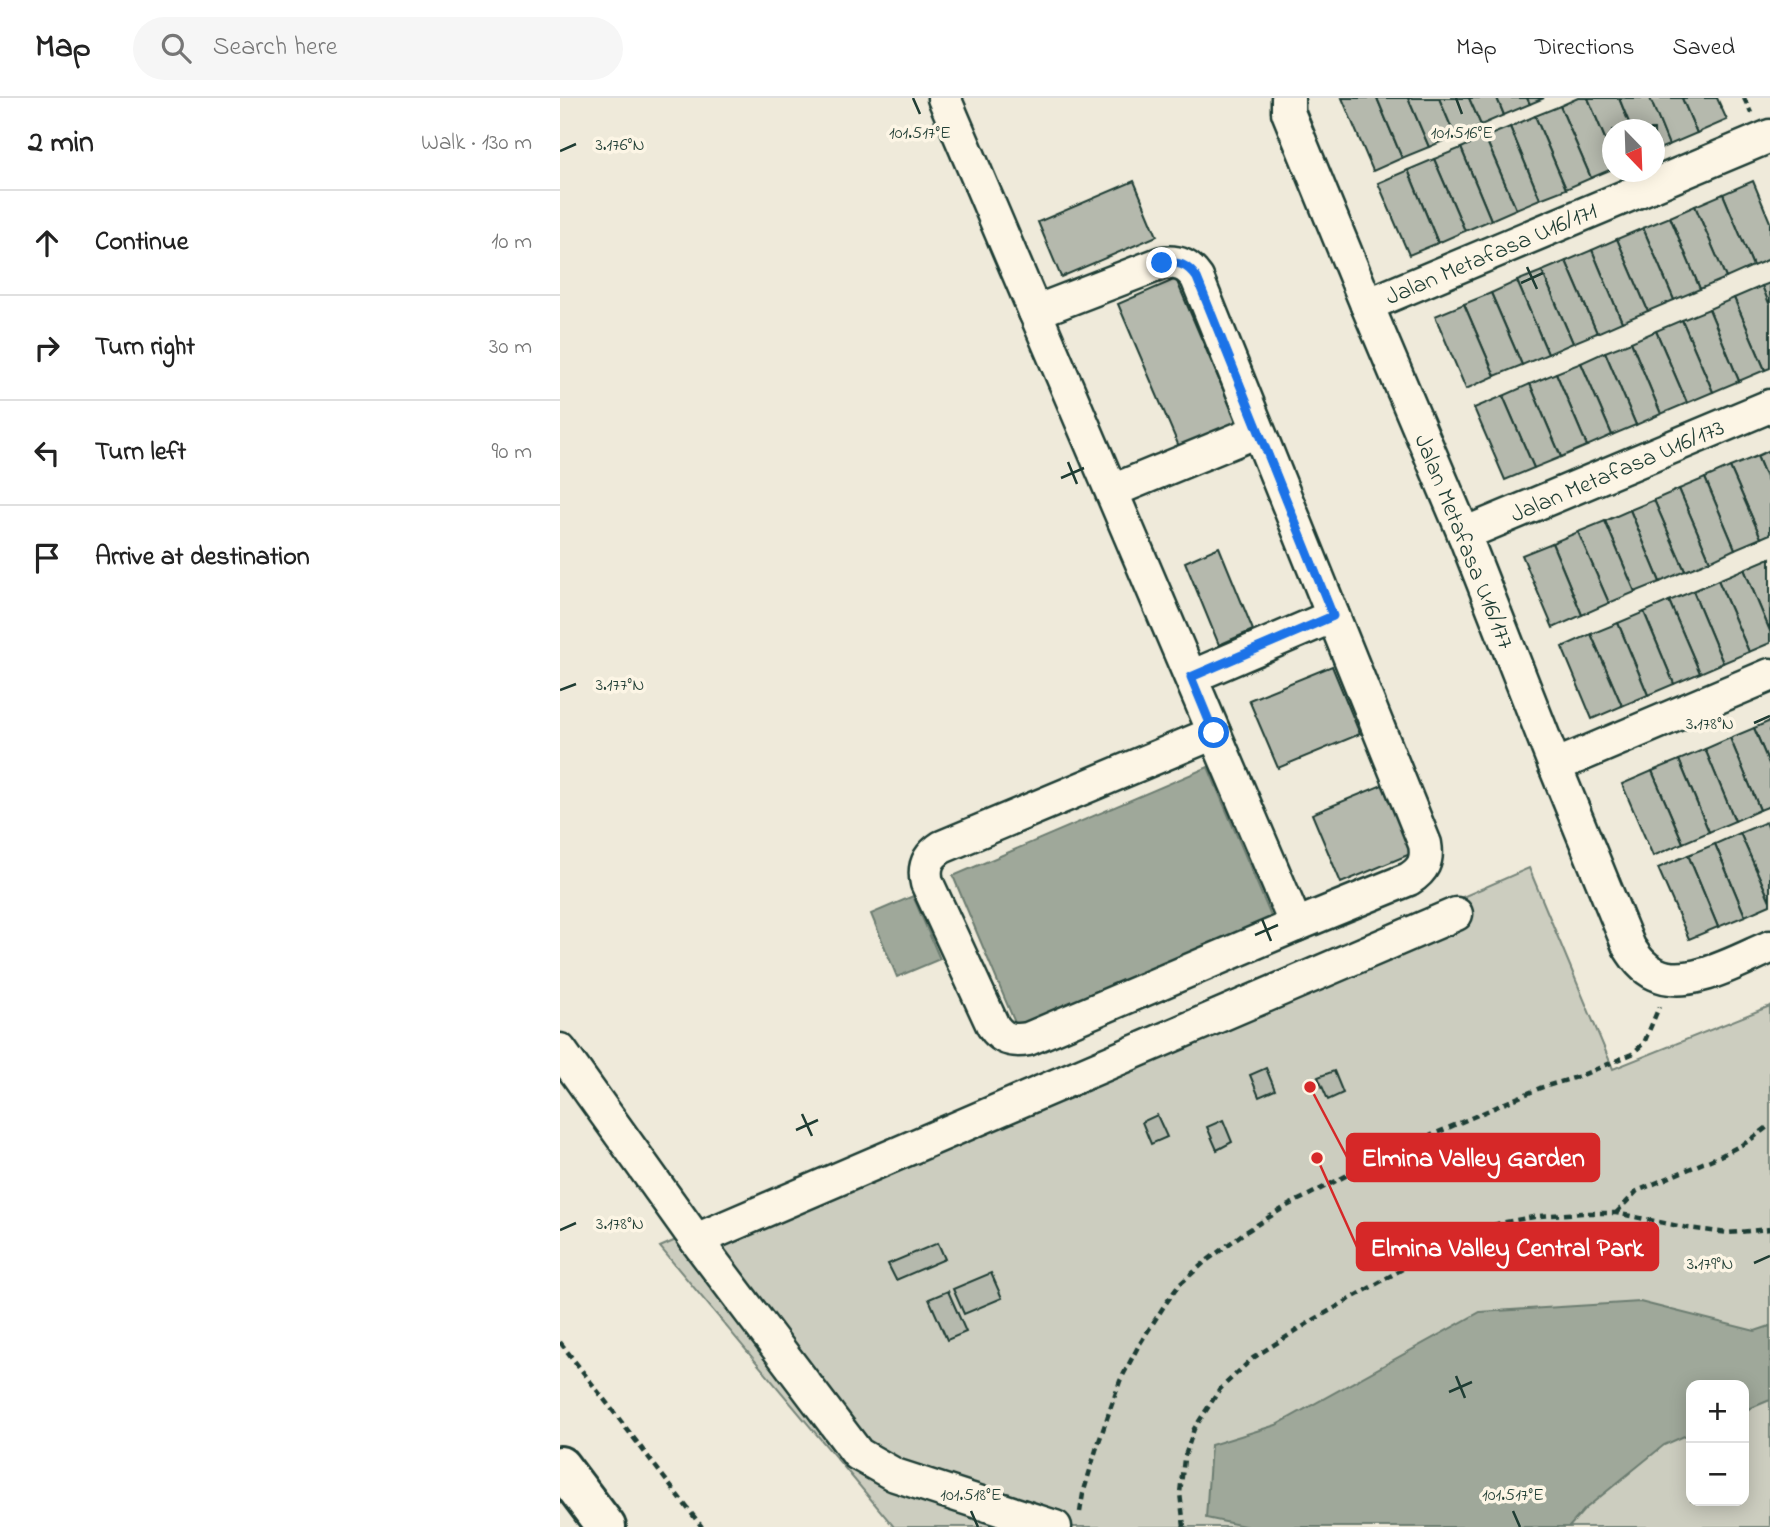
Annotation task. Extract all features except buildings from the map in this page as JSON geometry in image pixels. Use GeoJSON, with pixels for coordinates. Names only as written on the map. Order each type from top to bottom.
{"type":"FeatureCollection","features":[{"type":"Feature","properties":{"kind":"highway"},"geometry":{"type":"LineString","coordinates":[[560,1466],[606,1527]]}},
{"type":"Feature","properties":{"kind":"street"},"geometry":{"type":"LineString","coordinates":[[944,98],[1296,925]]}},
{"type":"Feature","properties":{"kind":"street","name":"Jalan Metafasa U16/177"},"geometry":{"type":"LineString","coordinates":[[1288,98],[1288,111],[1464,534],[1629,947],[1640,963],[1656,975],[1678,980],[1699,977],[1770,947]]}},
{"type":"Feature","properties":{"kind":"street","name":"Jalan Metafasa U16/171"},"geometry":{"type":"LineString","coordinates":[[1367,305],[1770,136]]}},
{"type":"Feature","properties":{"kind":"street"},"geometry":{"type":"LineString","coordinates":[[1035,312],[1162,263],[1183,264],[1191,269],[1197,278],[1427,854],[1425,864],[1409,879],[1028,1039],[1018,1041],[999,1034],[927,883],[925,872],[932,853],[1214,733]]}},
{"type":"Feature","properties":{"kind":"street","name":"Jalan Metafasa U16/173"},"geometry":{"type":"LineString","coordinates":[[1464,534],[1770,406]]}},
{"type":"Feature","properties":{"kind":"street"},"geometry":{"type":"LineString","coordinates":[[1112,491],[1258,431]]}},
{"type":"Feature","properties":{"kind":"street"},"geometry":{"type":"LineString","coordinates":[[1191,677],[1333,616]]}},
{"type":"Feature","properties":{"kind":"street"},"geometry":{"type":"LineString","coordinates":[[1555,766],[1770,675]]}},
{"type":"Feature","properties":{"kind":"street"},"geometry":{"type":"LineString","coordinates":[[696,1240],[1456,914]]}},
{"type":"Feature","properties":{"kind":"street"},"geometry":{"type":"LineString","coordinates":[[560,1050],[696,1240],[858,1454],[895,1475],[1055,1527]]}},
{"type":"Feature","properties":{"kind":"path"},"geometry":{"type":"LineString","coordinates":[[1616,1213],[1637,1191],[1722,1155],[1749,1141],[1770,1125]]}},
{"type":"Feature","properties":{"kind":"path"},"geometry":{"type":"LineString","coordinates":[[1184,1527],[1180,1493],[1184,1459],[1194,1429],[1220,1390],[1252,1358],[1455,1239],[1500,1223],[1539,1216],[1582,1213],[1616,1213],[1728,1234],[1770,1229]]}},
{"type":"Feature","properties":{"kind":"path"},"geometry":{"type":"LineString","coordinates":[[560,1342],[702,1527]]}},
{"type":"Feature","properties":{"kind":"shaded area"},"geometry":{"type":"Polygon","coordinates":[[[1208,767],[1273,921],[1018,1030],[953,876],[1208,767]]]}},
{"type":"Feature","properties":{"kind":"shaded area"},"geometry":{"type":"Polygon","coordinates":[[[1529,868],[1613,1069],[1770,1006],[1770,1527],[894,1527],[660,1247],[1529,868]]]}},
{"type":"Feature","properties":{"kind":"shaded area"},"geometry":{"type":"Polygon","coordinates":[[[913,896],[940,959],[897,977],[871,914],[913,896]]]}},
{"type":"Feature","properties":{"kind":"shaded area"},"geometry":{"type":"Polygon","coordinates":[[[1640,1302],[1755,1331],[1770,1326],[1770,1400],[1749,1409],[1749,1380],[1686,1380],[1686,1435],[1664,1445],[1585,1509],[1569,1527],[1249,1527],[1206,1518],[1211,1445],[1276,1425],[1480,1312],[1640,1302]]]}},
{"type":"Feature","properties":{"kind":"place","name":"Elmina Valley Garden"},"geometry":{"type":"Point","coordinates":[1310,1087]}},
{"type":"Feature","properties":{"kind":"place","name":"Elmina Valley Central Park"},"geometry":{"type":"Point","coordinates":[1317,1158]}},
{"type":"Feature","properties":{"kind":"route"},"geometry":{"type":"LineString","coordinates":[[1162,263],[1183,264],[1191,269],[1197,278],[1333,616],[1191,677],[1214,733]]}}]}
